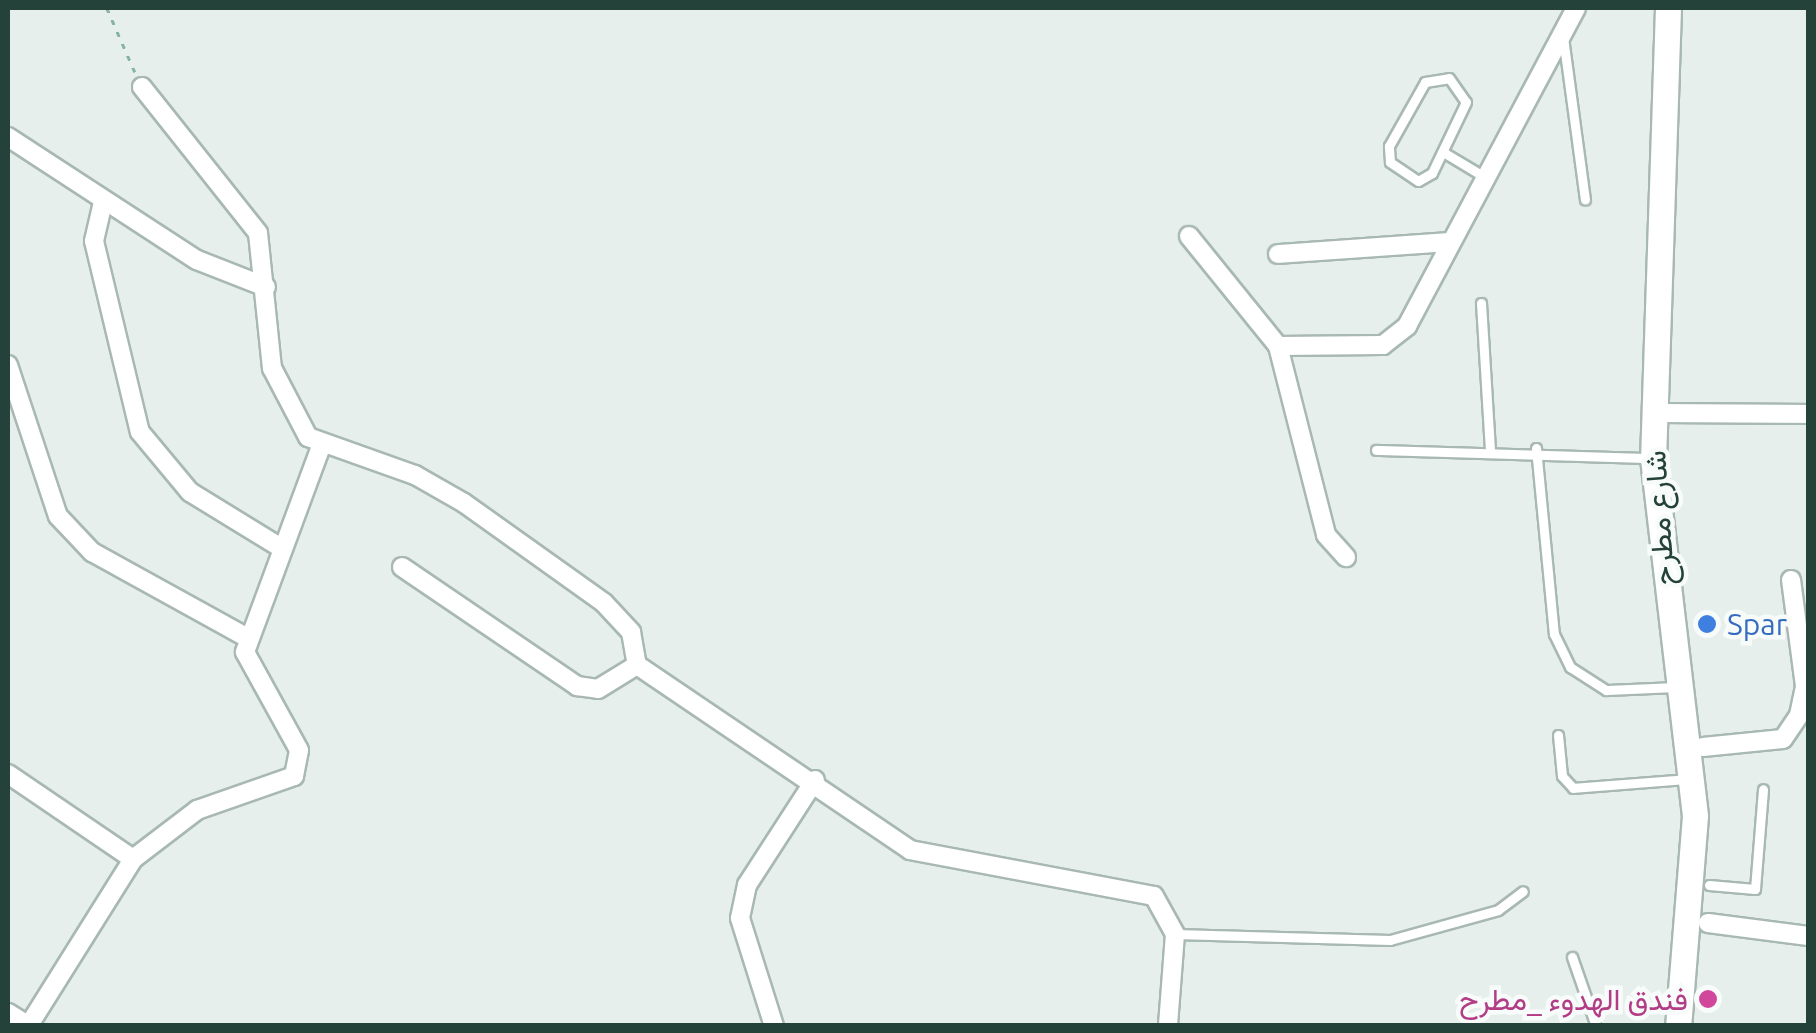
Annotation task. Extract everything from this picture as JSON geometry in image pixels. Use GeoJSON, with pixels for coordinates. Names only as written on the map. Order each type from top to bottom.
{"type":"FeatureCollection","features":[{"type":"Feature","properties":{"kind":"main road","name":"شارع مطرح"},"geometry":{"type":"LineString","coordinates":[[1668,8],[1652,458],[1692,779],[1694,890],[1678,1026]]}},
{"type":"Feature","properties":{"kind":"main road","name":"شارع مطرح"},"geometry":{"type":"LineString","coordinates":[[1680,8],[1668,413],[1672,521],[1703,748],[1709,885],[1696,1026]]}},
{"type":"Feature","properties":{"kind":"street"},"geometry":{"type":"LineString","coordinates":[[1278,346],[1383,345],[1407,326],[1483,176],[1576,8]]}},
{"type":"Feature","properties":{"kind":"street"},"geometry":{"type":"LineString","coordinates":[[142,86],[258,233],[278,391],[320,446],[415,475],[464,504],[604,603],[631,632],[637,665],[929,856],[1139,887],[1170,913],[1175,934],[1168,1026]]}},
{"type":"Feature","properties":{"kind":"street"},"geometry":{"type":"LineString","coordinates":[[8,137],[102,202],[212,268],[266,288]]}},
{"type":"Feature","properties":{"kind":"street"},"geometry":{"type":"LineString","coordinates":[[102,202],[94,241],[140,432],[190,492],[278,546]]}},
{"type":"Feature","properties":{"kind":"street"},"geometry":{"type":"LineString","coordinates":[[1189,236],[1278,346],[1326,535],[1346,557]]}},
{"type":"Feature","properties":{"kind":"street"},"geometry":{"type":"LineString","coordinates":[[1278,254],[1448,242]]}},
{"type":"Feature","properties":{"kind":"street"},"geometry":{"type":"LineString","coordinates":[[8,365],[58,516],[92,552],[246,637]]}},
{"type":"Feature","properties":{"kind":"street"},"geometry":{"type":"LineString","coordinates":[[1668,413],[1808,414]]}},
{"type":"Feature","properties":{"kind":"street"},"geometry":{"type":"LineString","coordinates":[[8,1013],[29,1025],[133,859],[197,810],[294,776],[300,750],[248,666],[246,637],[278,546],[320,446]]}},
{"type":"Feature","properties":{"kind":"street"},"geometry":{"type":"LineString","coordinates":[[402,567],[578,686],[598,689],[637,665]]}},
{"type":"Feature","properties":{"kind":"street"},"geometry":{"type":"LineString","coordinates":[[1703,748],[1783,739],[1807,687],[1805,644],[1791,580]]}},
{"type":"Feature","properties":{"kind":"street"},"geometry":{"type":"LineString","coordinates":[[8,774],[133,859]]}},
{"type":"Feature","properties":{"kind":"street"},"geometry":{"type":"LineString","coordinates":[[774,1026],[740,918],[747,884],[815,780]]}},
{"type":"Feature","properties":{"kind":"street"},"geometry":{"type":"LineString","coordinates":[[1708,923],[1808,936]]}},
{"type":"Feature","properties":{"kind":"lane"},"geometry":{"type":"LineString","coordinates":[[1563,34],[1584,200]]}},
{"type":"Feature","properties":{"kind":"lane"},"geometry":{"type":"LineString","coordinates":[[1449,78],[1466,102],[1443,152],[1418,181],[1390,162],[1389,146],[1424,82],[1449,78]]}},
{"type":"Feature","properties":{"kind":"lane"},"geometry":{"type":"LineString","coordinates":[[1443,152],[1483,176]]}},
{"type":"Feature","properties":{"kind":"lane"},"geometry":{"type":"LineString","coordinates":[[1481,303],[1490,449]]}},
{"type":"Feature","properties":{"kind":"lane"},"geometry":{"type":"LineString","coordinates":[[1376,450],[1536,448],[1652,458]]}},
{"type":"Feature","properties":{"kind":"lane"},"geometry":{"type":"LineString","coordinates":[[1536,448],[1554,634],[1570,667],[1606,690],[1678,687]]}},
{"type":"Feature","properties":{"kind":"lane"},"geometry":{"type":"LineString","coordinates":[[1558,736],[1562,776],[1573,788],[1692,779]]}},
{"type":"Feature","properties":{"kind":"lane"},"geometry":{"type":"LineString","coordinates":[[1709,885],[1755,889],[1763,789]]}},
{"type":"Feature","properties":{"kind":"lane"},"geometry":{"type":"LineString","coordinates":[[1175,934],[1390,940],[1498,910],[1523,891]]}},
{"type":"Feature","properties":{"kind":"lane"},"geometry":{"type":"LineString","coordinates":[[1572,957],[1596,1026]]}},
{"type":"Feature","properties":{"kind":"path"},"geometry":{"type":"LineString","coordinates":[[107,8],[142,86]]}},
{"type":"Feature","properties":{"kind":"place","name":"Spar"},"geometry":{"type":"Point","coordinates":[1707,624]}},
{"type":"Feature","properties":{"kind":"place","name":"فندق الهدوء _مطرح"},"geometry":{"type":"Point","coordinates":[1708,999]}}]}
